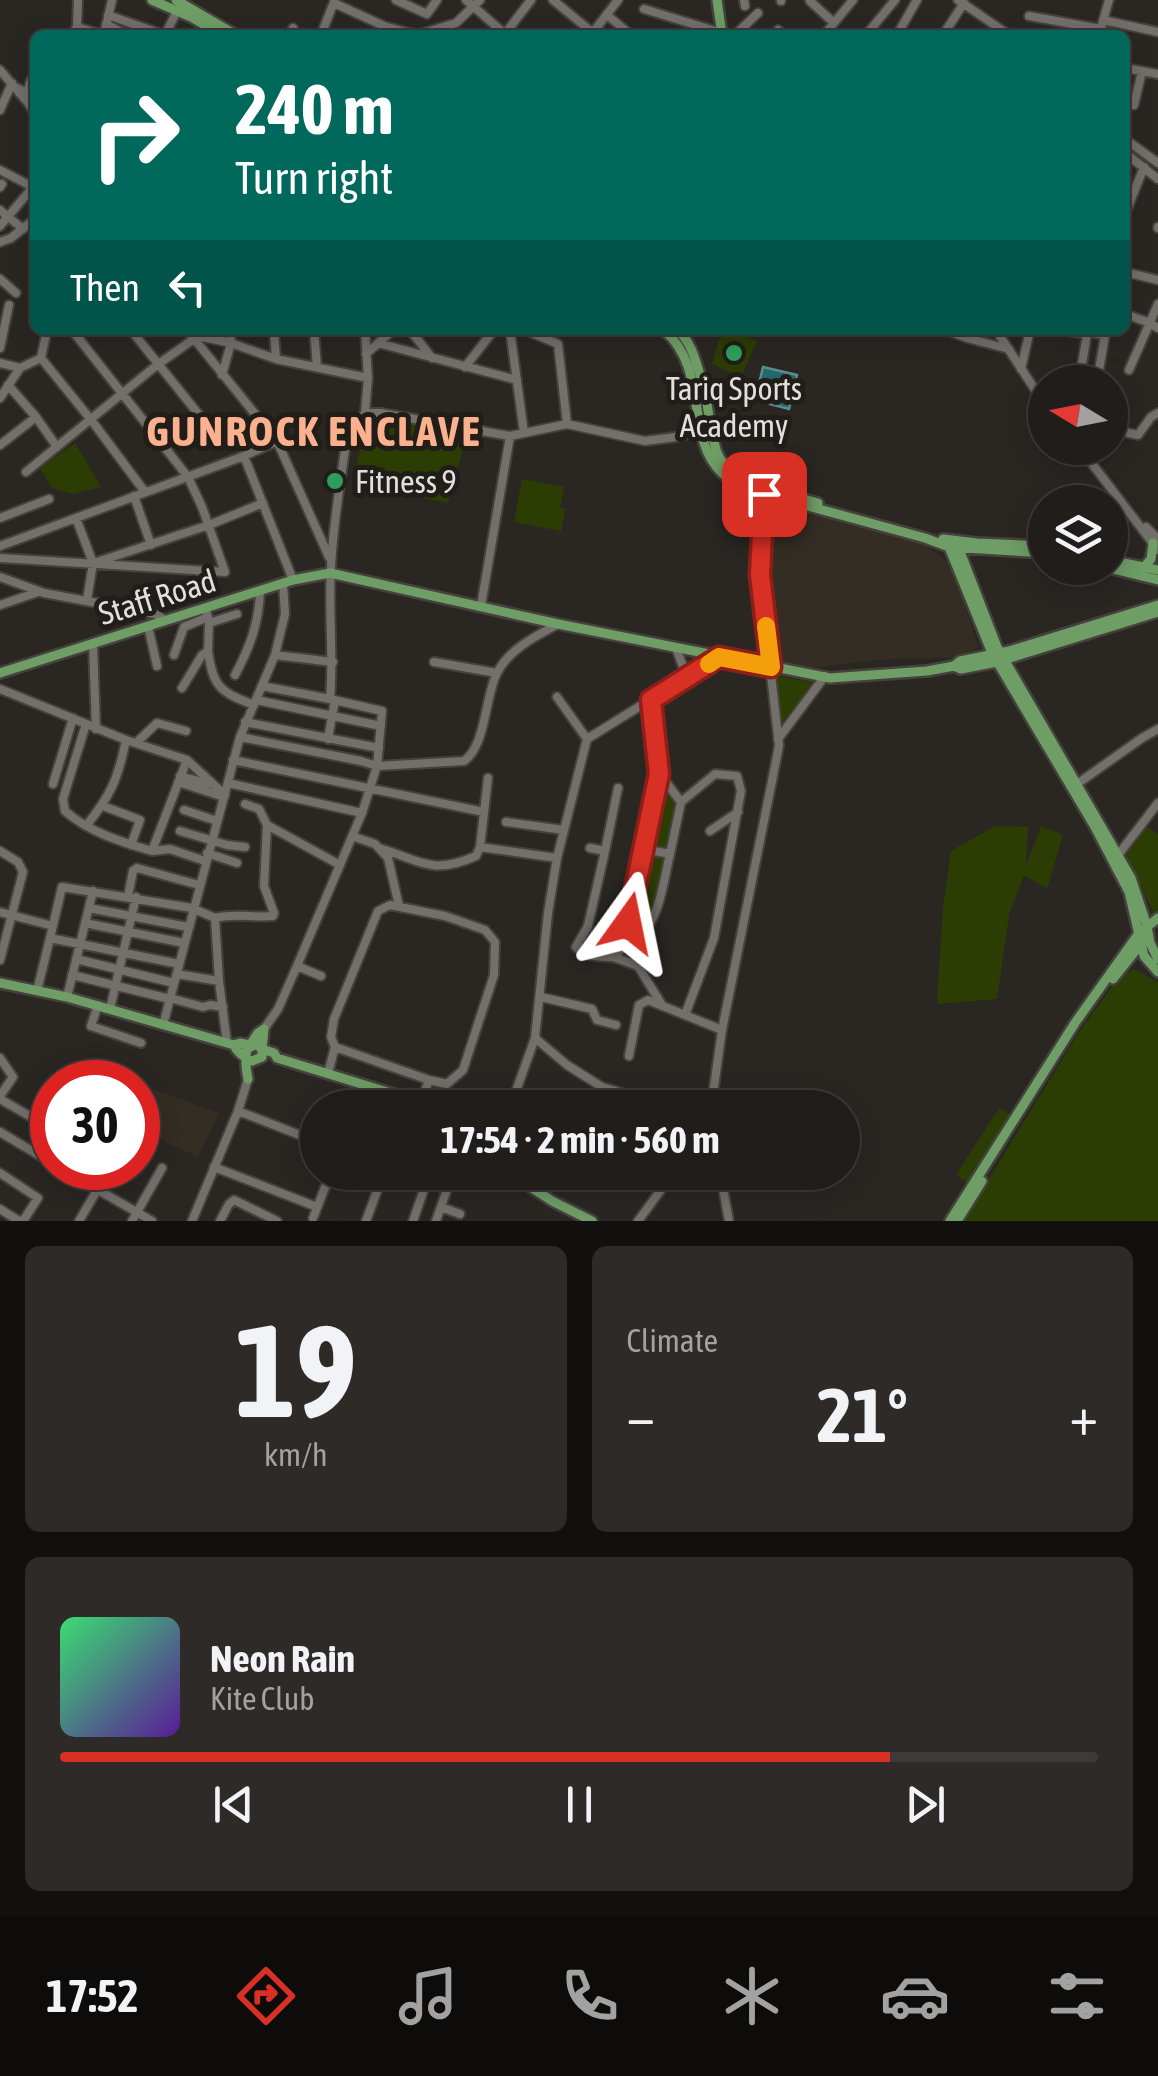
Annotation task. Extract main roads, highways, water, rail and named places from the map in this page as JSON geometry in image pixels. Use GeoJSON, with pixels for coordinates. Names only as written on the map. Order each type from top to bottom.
{"type":"FeatureCollection","features":[{"type":"Feature","properties":{"kind":"main road"},"geometry":{"type":"LineString","coordinates":[[152,0],[176,6],[226,30]]}},
{"type":"Feature","properties":{"kind":"main road"},"geometry":{"type":"LineString","coordinates":[[717,0],[721,30]]}},
{"type":"Feature","properties":{"kind":"main road"},"geometry":{"type":"LineString","coordinates":[[176,6],[213,30]]}},
{"type":"Feature","properties":{"kind":"main road"},"geometry":{"type":"LineString","coordinates":[[670,335],[688,349]]}},
{"type":"Feature","properties":{"kind":"main road"},"geometry":{"type":"LineString","coordinates":[[681,335],[703,386],[714,446],[724,465],[735,474],[769,489],[974,550],[1028,549]]}},
{"type":"Feature","properties":{"kind":"main road"},"geometry":{"type":"LineString","coordinates":[[694,335],[688,349],[708,451],[722,472],[740,486],[925,538],[953,544],[1028,548]]}},
{"type":"Feature","properties":{"kind":"main road"},"geometry":{"type":"LineString","coordinates":[[953,544],[966,566],[999,657],[1131,878],[1149,927],[1156,967],[1134,964],[1120,970]]}},
{"type":"Feature","properties":{"kind":"main road"},"geometry":{"type":"LineString","coordinates":[[953,544],[999,657],[1149,927]]}},
{"type":"Feature","properties":{"kind":"main road"},"geometry":{"type":"LineString","coordinates":[[1143,568],[1151,560],[1156,544]]}},
{"type":"Feature","properties":{"kind":"main road"},"geometry":{"type":"LineString","coordinates":[[966,566],[974,550]]}},
{"type":"Feature","properties":{"kind":"main road"},"geometry":{"type":"LineString","coordinates":[[1128,566],[1158,570]]}},
{"type":"Feature","properties":{"kind":"main road","name":"Staff Road"},"geometry":{"type":"LineString","coordinates":[[0,672],[165,620],[208,616],[260,591],[330,567],[558,624],[825,676],[927,671],[954,666],[960,661],[999,657]]}},
{"type":"Feature","properties":{"kind":"main road"},"geometry":{"type":"LineString","coordinates":[[1128,570],[1158,580]]}},
{"type":"Feature","properties":{"kind":"main road"},"geometry":{"type":"LineString","coordinates":[[999,657],[1158,605]]}},
{"type":"Feature","properties":{"kind":"main road"},"geometry":{"type":"LineString","coordinates":[[999,657],[1158,612]]}},
{"type":"Feature","properties":{"kind":"main road"},"geometry":{"type":"LineString","coordinates":[[950,1221],[1074,1023],[1149,927]]}},
{"type":"Feature","properties":{"kind":"main road"},"geometry":{"type":"LineString","coordinates":[[957,1221],[1075,1030],[1128,954]]}},
{"type":"Feature","properties":{"kind":"main road"},"geometry":{"type":"LineString","coordinates":[[0,983],[66,997],[230,1044],[258,1045],[276,1058],[381,1090]]}},
{"type":"Feature","properties":{"kind":"main road"},"geometry":{"type":"LineString","coordinates":[[248,1080],[246,1068],[263,1054],[264,1030],[246,1051],[253,1059]]}},
{"type":"Feature","properties":{"kind":"main road"},"geometry":{"type":"LineString","coordinates":[[230,1044],[253,1059],[276,1058]]}},
{"type":"Feature","properties":{"kind":"main road"},"geometry":{"type":"LineString","coordinates":[[535,1190],[592,1221]]}},
{"type":"Feature","properties":{"kind":"water"},"geometry":{"type":"Polygon","coordinates":[[[763,367],[797,375],[789,409],[755,400],[763,367]]]}},
{"type":"Feature","properties":{"kind":"place","name":"Tariq Sports Academy"},"geometry":{"type":"Point","coordinates":[734,353]}},
{"type":"Feature","properties":{"kind":"place","name":"Fitness 9"},"geometry":{"type":"Point","coordinates":[335,481]}},
{"type":"Feature","properties":{"kind":"district","name":"GUNROCK ENCLAVE"},"geometry":{"type":"Point","coordinates":[314,431]}}]}
